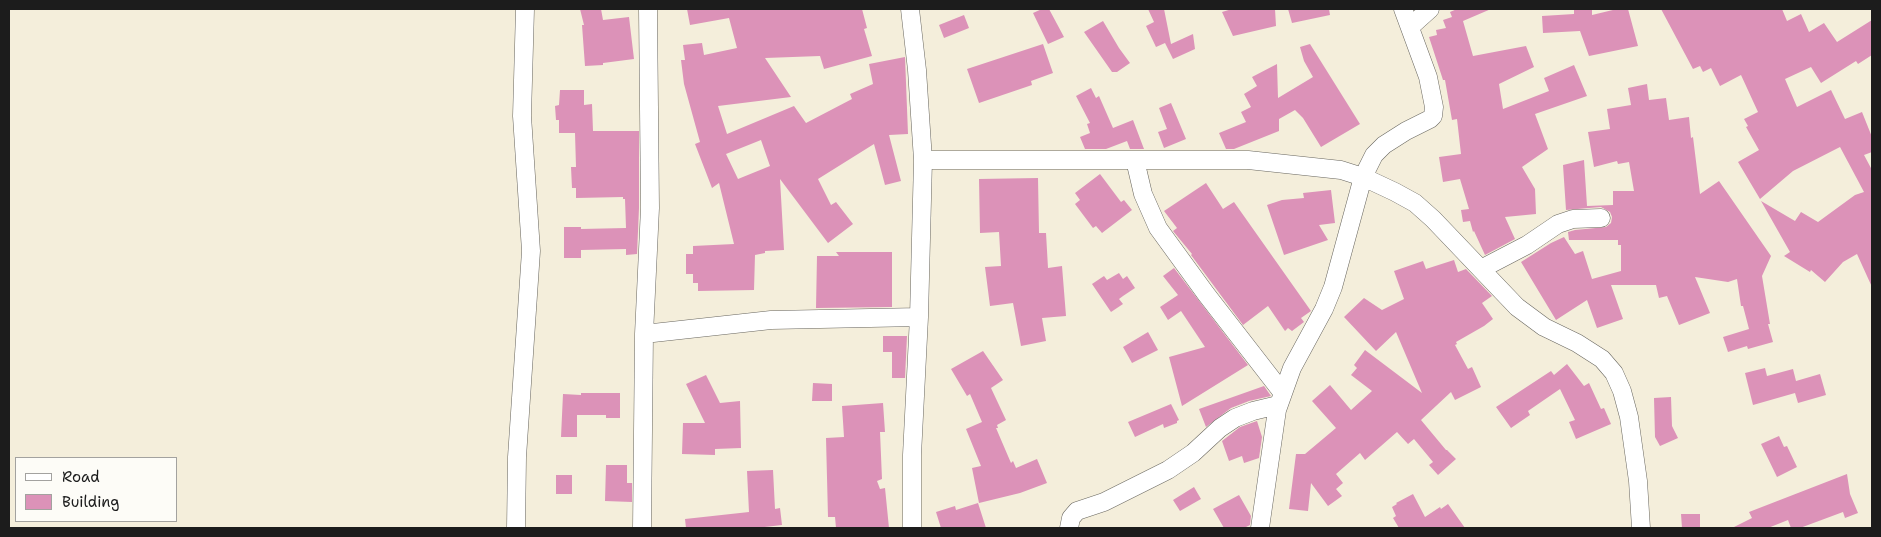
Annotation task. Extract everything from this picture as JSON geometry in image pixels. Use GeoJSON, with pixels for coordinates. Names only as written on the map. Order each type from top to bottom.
{"type":"FeatureCollection","features":[{"type":"Feature","properties":{"kind":"street"},"geometry":{"type":"LineString","coordinates":[[516,528],[517,457],[531,252],[522,116],[525,9]]}},
{"type":"Feature","properties":{"kind":"street"},"geometry":{"type":"LineString","coordinates":[[642,528],[644,334],[650,208],[648,9]]}},
{"type":"Feature","properties":{"kind":"street"},"geometry":{"type":"LineString","coordinates":[[910,9],[919,95],[923,160],[919,317],[914,393],[912,528]]}},
{"type":"Feature","properties":{"kind":"street"},"geometry":{"type":"LineString","coordinates":[[1260,528],[1273,428],[1280,399],[1292,368],[1333,287],[1363,177],[1374,156],[1384,145],[1433,116],[1434,108],[1428,77],[1403,9]]}},
{"type":"Feature","properties":{"kind":"street"},"geometry":{"type":"LineString","coordinates":[[1410,27],[1430,9]]}},
{"type":"Feature","properties":{"kind":"street"},"geometry":{"type":"LineString","coordinates":[[923,160],[1248,160],[1341,170],[1363,177],[1395,192],[1415,203],[1433,219],[1517,307],[1544,327],[1577,343],[1602,359],[1614,373],[1622,391],[1629,417],[1642,528]]}},
{"type":"Feature","properties":{"kind":"street"},"geometry":{"type":"LineString","coordinates":[[1135,160],[1143,194],[1158,228],[1280,399]]}},
{"type":"Feature","properties":{"kind":"street"},"geometry":{"type":"LineString","coordinates":[[1481,269],[1527,245],[1558,224],[1573,219],[1601,218]]}},
{"type":"Feature","properties":{"kind":"street"},"geometry":{"type":"LineString","coordinates":[[644,334],[771,320],[919,317]]}},
{"type":"Feature","properties":{"kind":"street"},"geometry":{"type":"LineString","coordinates":[[1069,528],[1071,518],[1077,511],[1104,502],[1168,470],[1193,453],[1220,428],[1235,418],[1280,399]]}},
{"type":"Feature","properties":{"kind":"building"},"geometry":{"type":"Polygon","coordinates":[[[580,9],[601,9],[603,20],[629,17],[634,59],[603,63],[603,65],[585,66],[582,25],[584,25],[580,9]]]}},
{"type":"Feature","properties":{"kind":"building"},"geometry":{"type":"Polygon","coordinates":[[[687,9],[862,9],[867,28],[864,29],[872,56],[824,69],[820,56],[765,58],[791,97],[718,106],[727,134],[794,106],[806,123],[852,99],[850,94],[873,84],[869,64],[905,57],[908,134],[889,135],[901,181],[885,185],[874,144],[818,179],[831,205],[836,202],[853,224],[828,243],[780,179],[784,250],[765,251],[765,253],[755,255],[754,290],[698,291],[698,283],[693,283],[693,274],[686,274],[686,254],[693,254],[693,246],[734,244],[719,183],[712,188],[695,144],[700,142],[684,84],[681,60],[685,60],[683,45],[702,43],[704,55],[737,48],[729,18],[690,25],[687,9]],[[761,140],[726,154],[738,179],[770,166],[761,140]]]}},
{"type":"Feature","properties":{"kind":"building"},"geometry":{"type":"Polygon","coordinates":[[[1042,9],[1049,9],[1064,37],[1048,44],[1033,13],[1042,9]]]}},
{"type":"Feature","properties":{"kind":"building"},"geometry":{"type":"Polygon","coordinates":[[[1148,9],[1164,9],[1171,44],[1193,34],[1195,49],[1173,59],[1165,43],[1156,47],[1146,26],[1154,22],[1148,9]]]}},
{"type":"Feature","properties":{"kind":"building"},"geometry":{"type":"Polygon","coordinates":[[[1232,9],[1275,9],[1276,26],[1233,36],[1222,12],[1232,9]]]}},
{"type":"Feature","properties":{"kind":"building"},"geometry":{"type":"Polygon","coordinates":[[[1288,9],[1329,9],[1330,15],[1292,23],[1288,9]]]}},
{"type":"Feature","properties":{"kind":"building"},"geometry":{"type":"Polygon","coordinates":[[[1457,9],[1491,9],[1463,21],[1473,56],[1526,46],[1534,67],[1499,84],[1503,109],[1549,91],[1544,78],[1574,65],[1587,96],[1535,114],[1548,149],[1522,167],[1535,189],[1536,214],[1505,217],[1515,239],[1485,255],[1473,232],[1470,221],[1463,222],[1461,210],[1469,209],[1460,179],[1443,182],[1439,157],[1461,154],[1457,119],[1452,120],[1445,80],[1443,80],[1429,37],[1437,35],[1436,30],[1446,28],[1443,20],[1452,17],[1450,12],[1457,9]]]}},
{"type":"Feature","properties":{"kind":"building"},"geometry":{"type":"Polygon","coordinates":[[[1574,9],[1592,9],[1592,15],[1617,9],[1628,9],[1638,46],[1589,56],[1580,31],[1543,33],[1542,16],[1574,14],[1574,9]]]}},
{"type":"Feature","properties":{"kind":"building"},"geometry":{"type":"Polygon","coordinates":[[[1661,9],[1782,9],[1787,21],[1801,14],[1809,32],[1824,23],[1837,42],[1872,20],[1872,55],[1858,64],[1856,61],[1821,83],[1811,67],[1785,79],[1797,107],[1831,90],[1845,119],[1862,112],[1872,137],[1872,152],[1864,155],[1872,170],[1872,287],[1857,254],[1843,262],[1825,282],[1811,270],[1810,272],[1784,256],[1790,252],[1761,201],[1795,221],[1801,212],[1818,222],[1855,195],[1864,192],[1840,147],[1793,171],[1760,199],[1738,162],[1759,150],[1746,127],[1748,126],[1744,119],[1758,112],[1741,75],[1720,86],[1711,68],[1703,72],[1700,66],[1693,69],[1661,9]]]}},
{"type":"Feature","properties":{"kind":"building"},"geometry":{"type":"Polygon","coordinates":[[[964,15],[969,28],[944,38],[939,25],[964,15]]]}},
{"type":"Feature","properties":{"kind":"building"},"geometry":{"type":"Polygon","coordinates":[[[1103,21],[1130,63],[1117,72],[1112,72],[1084,32],[1103,21]]]}},
{"type":"Feature","properties":{"kind":"building"},"geometry":{"type":"Polygon","coordinates":[[[1043,44],[1053,73],[1031,81],[1032,85],[979,103],[967,69],[1043,44]]]}},
{"type":"Feature","properties":{"kind":"building"},"geometry":{"type":"Polygon","coordinates":[[[1310,44],[1360,124],[1321,147],[1303,118],[1295,110],[1279,119],[1279,131],[1234,149],[1226,149],[1219,133],[1246,122],[1241,112],[1251,107],[1244,94],[1257,86],[1252,77],[1277,64],[1278,98],[1313,77],[1304,61],[1300,47],[1310,44]]]}},
{"type":"Feature","properties":{"kind":"building"},"geometry":{"type":"Polygon","coordinates":[[[1647,84],[1649,100],[1666,98],[1669,120],[1689,117],[1700,194],[1719,181],[1771,256],[1762,276],[1770,324],[1768,324],[1773,342],[1748,349],[1747,346],[1728,352],[1723,337],[1749,329],[1743,306],[1741,306],[1737,279],[1728,282],[1695,277],[1710,313],[1679,325],[1667,296],[1659,298],[1656,285],[1611,285],[1623,319],[1597,328],[1587,300],[1556,320],[1521,262],[1564,237],[1575,254],[1583,251],[1592,279],[1621,271],[1621,245],[1618,245],[1618,240],[1569,240],[1568,232],[1606,227],[1611,223],[1612,217],[1610,212],[1601,207],[1566,210],[1563,165],[1584,160],[1587,206],[1613,205],[1613,191],[1634,191],[1629,162],[1618,164],[1617,161],[1594,167],[1588,132],[1610,129],[1607,109],[1631,105],[1628,88],[1647,84]]]}},
{"type":"Feature","properties":{"kind":"building"},"geometry":{"type":"Polygon","coordinates":[[[1091,88],[1096,98],[1099,96],[1113,128],[1133,120],[1144,149],[1130,149],[1127,141],[1106,149],[1085,149],[1080,137],[1090,133],[1087,124],[1090,123],[1076,96],[1091,88]]]}},
{"type":"Feature","properties":{"kind":"building"},"geometry":{"type":"Polygon","coordinates":[[[560,90],[584,90],[584,105],[592,104],[593,131],[639,131],[637,254],[626,255],[626,249],[581,250],[581,258],[564,258],[564,227],[581,227],[581,229],[626,228],[625,199],[623,197],[576,198],[576,188],[572,188],[571,167],[576,167],[575,133],[559,133],[559,120],[556,120],[555,106],[559,105],[560,90]]]}},
{"type":"Feature","properties":{"kind":"building"},"geometry":{"type":"Polygon","coordinates":[[[1171,103],[1186,139],[1164,148],[1158,132],[1167,129],[1159,108],[1171,103]]]}},
{"type":"Feature","properties":{"kind":"building"},"geometry":{"type":"Polygon","coordinates":[[[1100,174],[1121,202],[1124,200],[1132,210],[1102,233],[1096,226],[1093,228],[1075,204],[1080,200],[1075,193],[1100,174]]]}},
{"type":"Feature","properties":{"kind":"building"},"geometry":{"type":"Polygon","coordinates":[[[1038,178],[1039,233],[1046,233],[1048,268],[1062,266],[1066,316],[1042,318],[1046,341],[1021,346],[1013,303],[990,306],[985,267],[1001,266],[999,232],[980,233],[979,179],[1038,178]]]}},
{"type":"Feature","properties":{"kind":"building"},"geometry":{"type":"Polygon","coordinates":[[[1206,183],[1223,209],[1234,202],[1311,311],[1301,318],[1304,322],[1292,331],[1288,328],[1285,331],[1268,306],[1243,325],[1192,254],[1173,231],[1177,228],[1164,211],[1206,183]]]}},
{"type":"Feature","properties":{"kind":"building"},"geometry":{"type":"Polygon","coordinates":[[[1331,190],[1335,223],[1319,225],[1328,240],[1284,255],[1267,205],[1282,200],[1304,198],[1303,193],[1331,190]]]}},
{"type":"Feature","properties":{"kind":"building"},"geometry":{"type":"Polygon","coordinates":[[[836,252],[892,252],[892,307],[816,308],[817,256],[839,256],[836,252]]]}},
{"type":"Feature","properties":{"kind":"building"},"geometry":{"type":"Polygon","coordinates":[[[1454,260],[1458,272],[1466,269],[1492,296],[1482,303],[1493,319],[1456,342],[1457,344],[1455,345],[1468,369],[1472,367],[1481,387],[1455,400],[1451,392],[1421,420],[1456,459],[1438,475],[1429,465],[1433,462],[1414,439],[1408,444],[1397,432],[1365,460],[1360,453],[1336,474],[1343,483],[1336,489],[1342,496],[1328,506],[1311,483],[1308,511],[1289,509],[1296,454],[1305,454],[1336,428],[1312,401],[1330,385],[1351,410],[1372,391],[1351,375],[1357,368],[1354,365],[1365,350],[1422,393],[1396,332],[1376,351],[1344,317],[1364,298],[1382,310],[1404,299],[1394,271],[1423,261],[1426,269],[1454,260]]]}},
{"type":"Feature","properties":{"kind":"building"},"geometry":{"type":"Polygon","coordinates":[[[1174,268],[1248,365],[1182,406],[1169,357],[1205,347],[1181,311],[1168,320],[1160,307],[1178,295],[1163,276],[1174,268]]]}},
{"type":"Feature","properties":{"kind":"building"},"geometry":{"type":"Polygon","coordinates":[[[1119,273],[1123,279],[1127,276],[1135,288],[1119,299],[1123,304],[1111,312],[1092,284],[1104,276],[1107,280],[1119,273]]]}},
{"type":"Feature","properties":{"kind":"building"},"geometry":{"type":"Polygon","coordinates":[[[1148,332],[1158,350],[1132,363],[1123,347],[1148,332]]]}},
{"type":"Feature","properties":{"kind":"building"},"geometry":{"type":"Polygon","coordinates":[[[883,336],[907,336],[905,378],[892,378],[892,352],[883,352],[883,336]]]}},
{"type":"Feature","properties":{"kind":"building"},"geometry":{"type":"Polygon","coordinates":[[[983,351],[1003,380],[991,388],[1006,420],[997,425],[998,428],[996,428],[1011,463],[1013,461],[1016,468],[1037,459],[1047,483],[1020,493],[979,503],[972,468],[981,466],[966,429],[982,422],[970,394],[967,396],[951,369],[983,351]]]}},
{"type":"Feature","properties":{"kind":"building"},"geometry":{"type":"Polygon","coordinates":[[[1567,364],[1584,386],[1589,383],[1601,409],[1604,408],[1611,424],[1576,439],[1569,422],[1575,420],[1560,389],[1528,411],[1530,415],[1511,428],[1496,407],[1551,371],[1554,375],[1567,364]]]}},
{"type":"Feature","properties":{"kind":"building"},"geometry":{"type":"Polygon","coordinates":[[[1765,368],[1767,376],[1793,369],[1796,381],[1820,374],[1826,395],[1798,403],[1795,393],[1753,405],[1745,373],[1765,368]]]}},
{"type":"Feature","properties":{"kind":"building"},"geometry":{"type":"Polygon","coordinates":[[[706,375],[720,403],[740,401],[741,448],[715,449],[715,455],[682,454],[683,423],[705,423],[686,384],[706,375]]]}},
{"type":"Feature","properties":{"kind":"building"},"geometry":{"type":"Polygon","coordinates":[[[813,383],[832,384],[832,401],[812,401],[813,383]]]}},
{"type":"Feature","properties":{"kind":"building"},"geometry":{"type":"Polygon","coordinates":[[[1264,386],[1271,396],[1249,401],[1231,408],[1206,427],[1199,409],[1264,386]]]}},
{"type":"Feature","properties":{"kind":"building"},"geometry":{"type":"Polygon","coordinates":[[[581,393],[620,393],[620,418],[606,418],[606,415],[577,415],[577,437],[561,437],[563,394],[581,395],[581,393]]]}},
{"type":"Feature","properties":{"kind":"building"},"geometry":{"type":"Polygon","coordinates":[[[1671,397],[1672,426],[1678,438],[1660,446],[1655,437],[1654,398],[1671,397]]]}},
{"type":"Feature","properties":{"kind":"building"},"geometry":{"type":"Polygon","coordinates":[[[883,403],[885,432],[880,432],[882,479],[877,481],[880,489],[885,488],[889,528],[836,528],[835,517],[828,517],[826,438],[844,437],[842,406],[883,403]]]}},
{"type":"Feature","properties":{"kind":"building"},"geometry":{"type":"Polygon","coordinates":[[[1171,404],[1179,420],[1177,423],[1164,428],[1163,424],[1135,437],[1128,422],[1171,404]]]}},
{"type":"Feature","properties":{"kind":"building"},"geometry":{"type":"Polygon","coordinates":[[[1257,421],[1262,437],[1259,458],[1244,463],[1242,456],[1229,461],[1222,441],[1240,427],[1257,421]]]}},
{"type":"Feature","properties":{"kind":"building"},"geometry":{"type":"Polygon","coordinates":[[[1779,436],[1784,447],[1787,446],[1797,467],[1777,477],[1761,444],[1779,436]]]}},
{"type":"Feature","properties":{"kind":"building"},"geometry":{"type":"Polygon","coordinates":[[[606,465],[627,465],[627,483],[632,483],[632,502],[605,501],[606,465]]]}},
{"type":"Feature","properties":{"kind":"building"},"geometry":{"type":"Polygon","coordinates":[[[773,470],[775,509],[780,508],[782,525],[756,528],[686,528],[685,519],[749,512],[747,471],[773,470]]]}},
{"type":"Feature","properties":{"kind":"building"},"geometry":{"type":"Polygon","coordinates":[[[1847,474],[1850,494],[1858,513],[1845,518],[1843,512],[1800,528],[1791,528],[1788,520],[1768,528],[1732,528],[1752,518],[1749,512],[1847,474]]]}},
{"type":"Feature","properties":{"kind":"building"},"geometry":{"type":"Polygon","coordinates":[[[556,475],[572,475],[572,494],[556,494],[556,475]]]}},
{"type":"Feature","properties":{"kind":"building"},"geometry":{"type":"Polygon","coordinates":[[[1194,487],[1201,499],[1180,511],[1173,500],[1194,487]]]}},
{"type":"Feature","properties":{"kind":"building"},"geometry":{"type":"Polygon","coordinates":[[[1413,494],[1425,517],[1448,504],[1465,528],[1399,528],[1393,518],[1396,516],[1392,507],[1413,494]]]}},
{"type":"Feature","properties":{"kind":"building"},"geometry":{"type":"Polygon","coordinates":[[[1239,495],[1251,516],[1250,525],[1244,528],[1224,528],[1213,509],[1239,495]]]}},
{"type":"Feature","properties":{"kind":"building"},"geometry":{"type":"Polygon","coordinates":[[[978,503],[986,528],[941,528],[936,512],[955,506],[956,510],[978,503]]]}},
{"type":"Feature","properties":{"kind":"building"},"geometry":{"type":"Polygon","coordinates":[[[1681,514],[1700,514],[1700,528],[1682,528],[1681,514]]]}}]}
